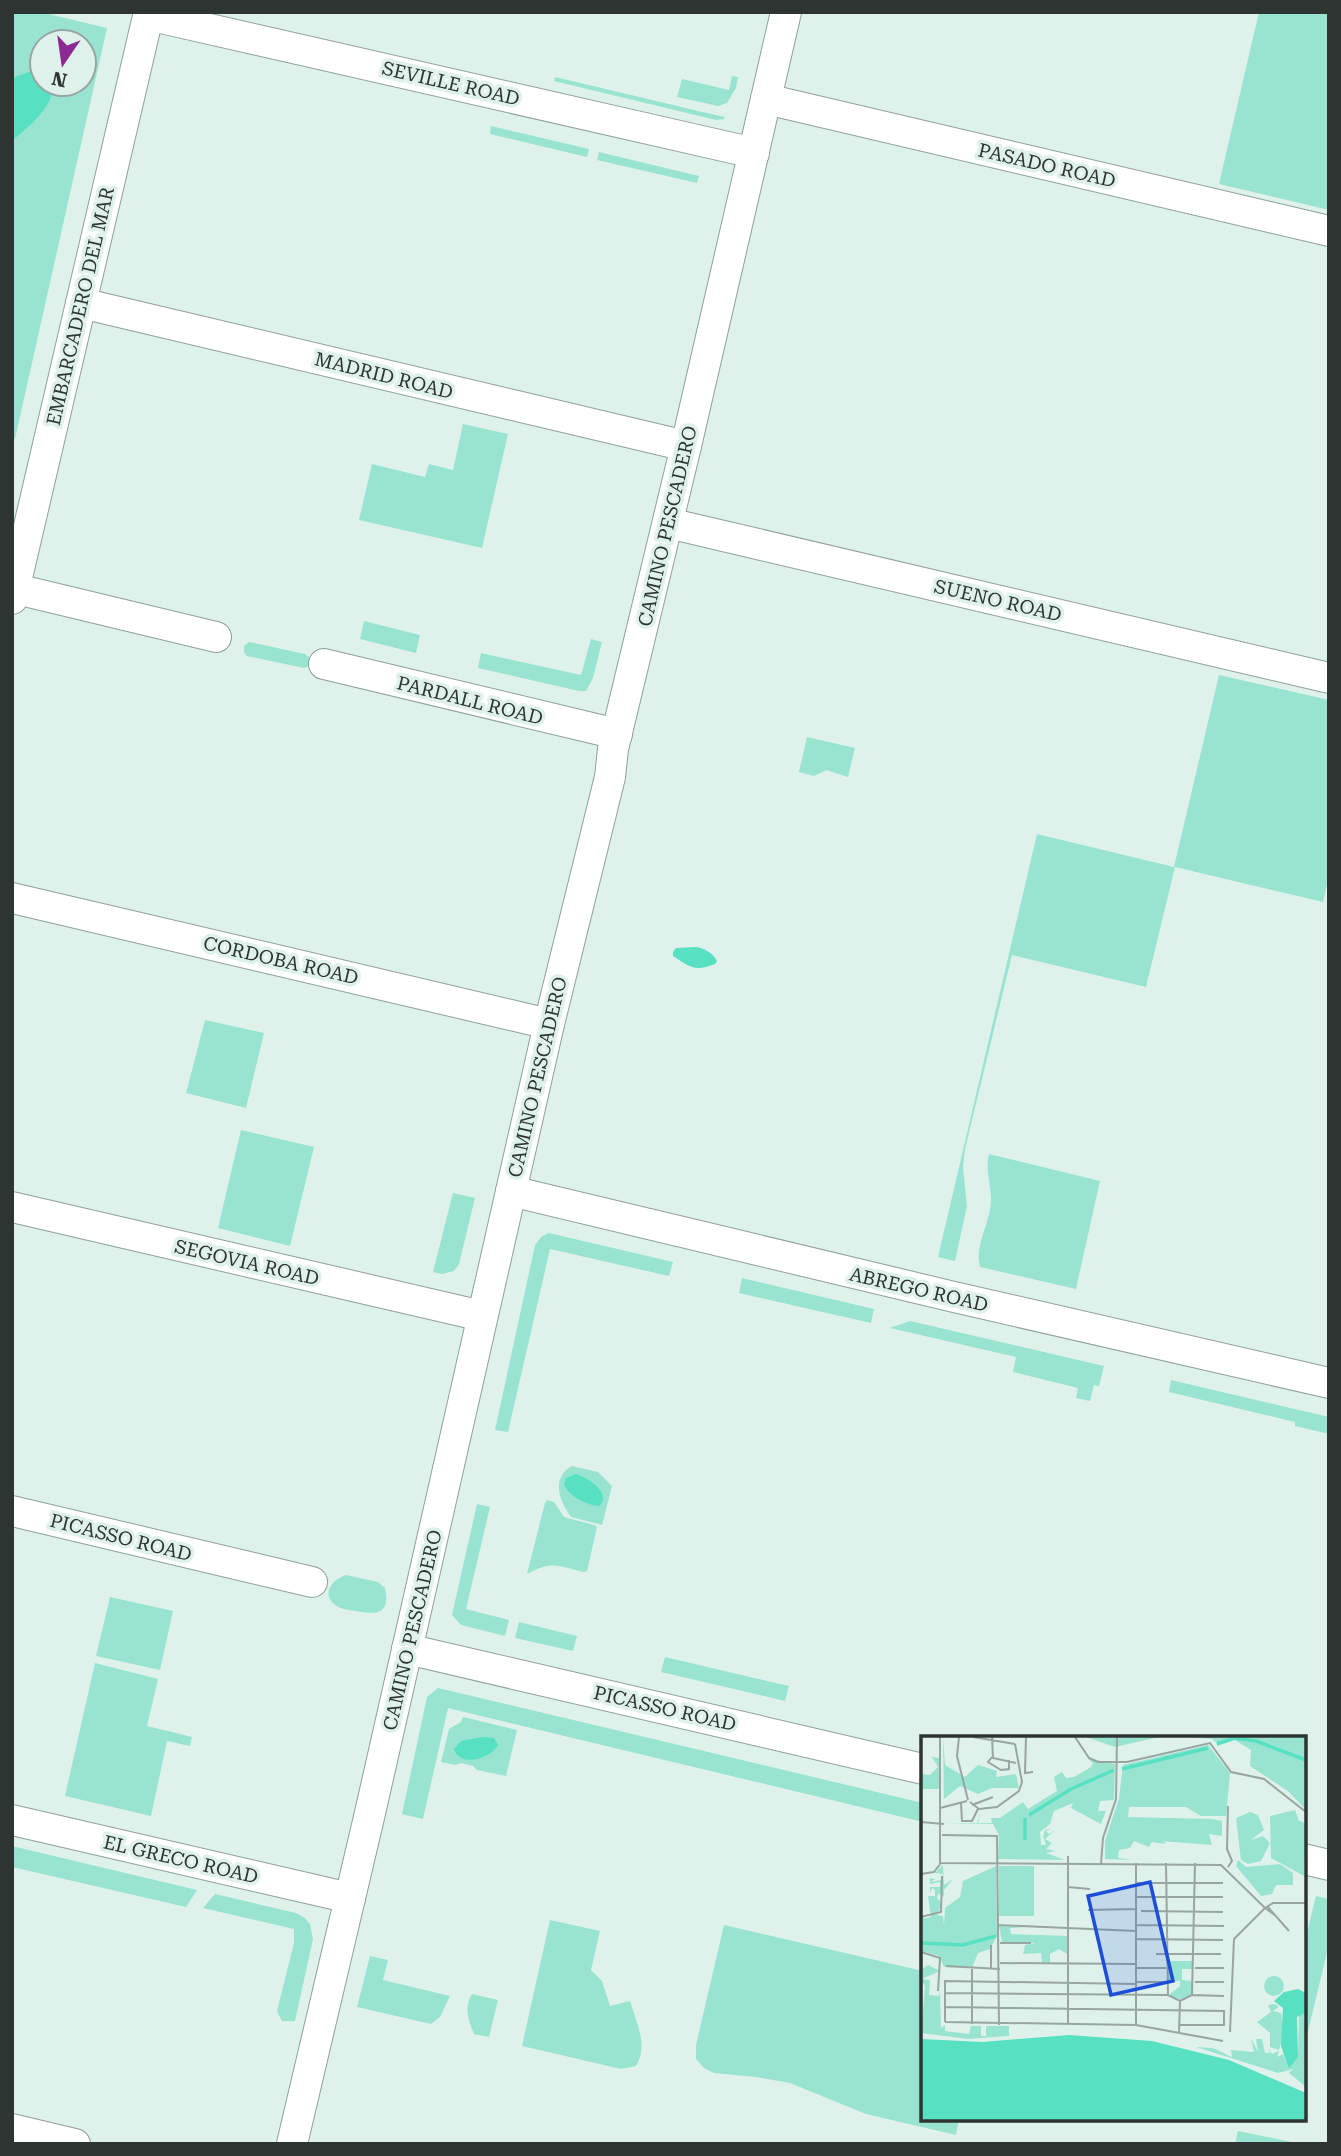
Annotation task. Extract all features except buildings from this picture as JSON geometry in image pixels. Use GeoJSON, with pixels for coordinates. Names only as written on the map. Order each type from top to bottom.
{"type":"FeatureCollection","features":[{"type":"Feature","properties":{"kind":"street","name":"CAMINO PESCADERO"},"geometry":{"type":"LineString","coordinates":[[292,2144],[408,1649],[549,1024],[610,778],[613,749],[786,12]]}},
{"type":"Feature","properties":{"kind":"street","name":"SEVILLE ROAD"},"geometry":{"type":"LineString","coordinates":[[148,13],[754,153]]}},
{"type":"Feature","properties":{"kind":"street","name":"EMBARCADERO DEL MAR"},"geometry":{"type":"LineString","coordinates":[[13,592],[148,13]]}},
{"type":"Feature","properties":{"kind":"street","name":"PASADO ROAD"},"geometry":{"type":"LineString","coordinates":[[766,99],[1329,231]]}},
{"type":"Feature","properties":{"kind":"street","name":"MADRID ROAD"},"geometry":{"type":"LineString","coordinates":[[81,303],[686,446]]}},
{"type":"Feature","properties":{"kind":"street","name":"SUENO ROAD"},"geometry":{"type":"LineString","coordinates":[[668,523],[1329,678]]}},
{"type":"Feature","properties":{"kind":"street"},"geometry":{"type":"LineString","coordinates":[[13,592],[216,637]]}},
{"type":"Feature","properties":{"kind":"street","name":"PARDALL ROAD"},"geometry":{"type":"LineString","coordinates":[[324,664],[617,734]]}},
{"type":"Feature","properties":{"kind":"street","name":"CORDOBA ROAD"},"geometry":{"type":"LineString","coordinates":[[12,898],[549,1024]]}},
{"type":"Feature","properties":{"kind":"street","name":"ABREGO ROAD"},"geometry":{"type":"LineString","coordinates":[[511,1191],[1329,1383]]}},
{"type":"Feature","properties":{"kind":"street","name":"SEGOVIA ROAD"},"geometry":{"type":"LineString","coordinates":[[12,1207],[482,1316]]}},
{"type":"Feature","properties":{"kind":"street","name":"PICASSO ROAD"},"geometry":{"type":"LineString","coordinates":[[12,1511],[312,1582]]}},
{"type":"Feature","properties":{"kind":"street","name":"PICASSO ROAD"},"geometry":{"type":"LineString","coordinates":[[408,1649],[921,1769]]}},
{"type":"Feature","properties":{"kind":"street","name":"EL GRECO ROAD"},"geometry":{"type":"LineString","coordinates":[[12,1820],[350,1898]]}},
{"type":"Feature","properties":{"kind":"street"},"geometry":{"type":"LineString","coordinates":[[1306,1859],[1329,1865]]}},
{"type":"Feature","properties":{"kind":"street"},"geometry":{"type":"LineString","coordinates":[[12,2129],[75,2144]]}},
{"type":"Feature","properties":{"kind":"shaded area"},"geometry":{"type":"Polygon","coordinates":[[[12,12],[40,12],[107,28],[98,68],[98,28],[28,28],[28,98],[91,98],[15,439],[12,438],[12,12]]]}},
{"type":"Feature","properties":{"kind":"shaded area"},"geometry":{"type":"Polygon","coordinates":[[[1259,12],[1329,12],[1329,210],[1219,184],[1259,12]]]}},
{"type":"Feature","properties":{"kind":"shaded area"},"geometry":{"type":"Polygon","coordinates":[[[28,72],[28,98],[50,98],[39,116],[12,141],[12,78],[28,72]]]}},
{"type":"Feature","properties":{"kind":"shaded area"},"geometry":{"type":"Polygon","coordinates":[[[732,76],[738,77],[736,88],[727,103],[718,106],[677,97],[682,79],[729,90],[732,76]]]}},
{"type":"Feature","properties":{"kind":"shaded area"},"geometry":{"type":"Polygon","coordinates":[[[555,77],[725,117],[716,120],[554,81],[555,77]]]}},
{"type":"Feature","properties":{"kind":"shaded area"},"geometry":{"type":"Polygon","coordinates":[[[491,126],[589,149],[587,157],[490,134],[491,126]]]}},
{"type":"Feature","properties":{"kind":"shaded area"},"geometry":{"type":"Polygon","coordinates":[[[599,152],[699,176],[697,183],[597,160],[599,152]]]}},
{"type":"Feature","properties":{"kind":"shaded area"},"geometry":{"type":"Polygon","coordinates":[[[463,424],[508,434],[482,548],[359,520],[372,464],[425,477],[429,464],[453,470],[463,424]]]}},
{"type":"Feature","properties":{"kind":"shaded area"},"geometry":{"type":"Polygon","coordinates":[[[364,621],[420,635],[416,653],[360,639],[364,621]]]}},
{"type":"Feature","properties":{"kind":"shaded area"},"geometry":{"type":"Polygon","coordinates":[[[591,639],[602,642],[593,678],[586,691],[478,668],[481,653],[581,675],[591,639]]]}},
{"type":"Feature","properties":{"kind":"shaded area"},"geometry":{"type":"Polygon","coordinates":[[[249,642],[305,654],[312,660],[310,666],[304,668],[247,656],[244,646],[249,642]]]}},
{"type":"Feature","properties":{"kind":"shaded area"},"geometry":{"type":"Polygon","coordinates":[[[1219,675],[1329,700],[1329,876],[1323,902],[1175,867],[1146,987],[1012,955],[965,1149],[963,1167],[967,1206],[955,1261],[938,1257],[1037,834],[1174,867],[1219,675]]]}},
{"type":"Feature","properties":{"kind":"shaded area"},"geometry":{"type":"Polygon","coordinates":[[[807,737],[855,748],[848,777],[826,770],[814,776],[799,772],[807,737]]]}},
{"type":"Feature","properties":{"kind":"shaded area"},"geometry":{"type":"Polygon","coordinates":[[[696,947],[711,953],[717,961],[715,964],[702,968],[692,967],[673,956],[676,948],[696,947]]]}},
{"type":"Feature","properties":{"kind":"shaded area"},"geometry":{"type":"Polygon","coordinates":[[[205,1020],[264,1033],[246,1108],[186,1093],[205,1020]]]}},
{"type":"Feature","properties":{"kind":"shaded area"},"geometry":{"type":"Polygon","coordinates":[[[241,1130],[314,1147],[290,1246],[218,1228],[241,1130]]]}},
{"type":"Feature","properties":{"kind":"shaded area"},"geometry":{"type":"Polygon","coordinates":[[[989,1154],[1100,1181],[1076,1289],[980,1267],[979,1250],[991,1200],[989,1154]]]}},
{"type":"Feature","properties":{"kind":"shaded area"},"geometry":{"type":"Polygon","coordinates":[[[453,1193],[475,1198],[459,1264],[454,1271],[442,1274],[433,1272],[453,1193]]]}},
{"type":"Feature","properties":{"kind":"shaded area"},"geometry":{"type":"Polygon","coordinates":[[[549,1233],[673,1262],[669,1276],[550,1249],[508,1432],[495,1430],[535,1245],[541,1237],[549,1233]]]}},
{"type":"Feature","properties":{"kind":"shaded area"},"geometry":{"type":"Polygon","coordinates":[[[742,1278],[874,1309],[871,1323],[739,1293],[742,1278]]]}},
{"type":"Feature","properties":{"kind":"shaded area"},"geometry":{"type":"Polygon","coordinates":[[[910,1321],[1104,1366],[1099,1386],[1094,1385],[1090,1401],[1076,1398],[1078,1388],[1013,1372],[1016,1357],[890,1328],[910,1321]]]}},
{"type":"Feature","properties":{"kind":"shaded area"},"geometry":{"type":"Polygon","coordinates":[[[1171,1380],[1329,1417],[1329,1434],[1295,1426],[1295,1422],[1169,1392],[1171,1380]]]}},
{"type":"Feature","properties":{"kind":"shaded area"},"geometry":{"type":"Polygon","coordinates":[[[572,1466],[598,1472],[612,1486],[602,1525],[571,1517],[563,1504],[559,1483],[565,1471],[572,1466]]]}},
{"type":"Feature","properties":{"kind":"shaded area"},"geometry":{"type":"Polygon","coordinates":[[[575,1474],[586,1478],[601,1491],[603,1496],[599,1506],[578,1499],[566,1488],[566,1478],[575,1474]]]}},
{"type":"Feature","properties":{"kind":"shaded area"},"geometry":{"type":"Polygon","coordinates":[[[547,1500],[554,1502],[564,1517],[597,1527],[587,1571],[549,1566],[527,1574],[547,1500]]]}},
{"type":"Feature","properties":{"kind":"shaded area"},"geometry":{"type":"Polygon","coordinates":[[[477,1504],[490,1507],[466,1609],[509,1620],[505,1636],[461,1625],[452,1615],[477,1504]]]}},
{"type":"Feature","properties":{"kind":"shaded area"},"geometry":{"type":"Polygon","coordinates":[[[346,1575],[378,1582],[385,1588],[384,1608],[369,1613],[344,1609],[334,1604],[329,1595],[331,1586],[346,1575]]]}},
{"type":"Feature","properties":{"kind":"shaded area"},"geometry":{"type":"Polygon","coordinates":[[[110,1597],[173,1611],[160,1670],[96,1656],[110,1597]]]}},
{"type":"Feature","properties":{"kind":"shaded area"},"geometry":{"type":"Polygon","coordinates":[[[519,1622],[577,1636],[573,1651],[515,1638],[519,1622]]]}},
{"type":"Feature","properties":{"kind":"shaded area"},"geometry":{"type":"Polygon","coordinates":[[[665,1657],[789,1686],[785,1701],[661,1672],[665,1657]]]}},
{"type":"Feature","properties":{"kind":"shaded area"},"geometry":{"type":"Polygon","coordinates":[[[95,1663],[158,1679],[147,1726],[192,1737],[190,1746],[167,1741],[151,1816],[65,1796],[95,1663]]]}},
{"type":"Feature","properties":{"kind":"shaded area"},"geometry":{"type":"Polygon","coordinates":[[[438,1688],[921,1803],[921,1822],[448,1708],[423,1819],[402,1814],[427,1697],[438,1688]]]}},
{"type":"Feature","properties":{"kind":"shaded area"},"geometry":{"type":"Polygon","coordinates":[[[463,1717],[517,1730],[506,1776],[477,1770],[461,1763],[455,1765],[441,1762],[449,1729],[461,1722],[463,1717]]]}},
{"type":"Feature","properties":{"kind":"shaded area"},"geometry":{"type":"Polygon","coordinates":[[[494,1738],[498,1745],[489,1754],[475,1759],[468,1760],[457,1755],[454,1749],[461,1741],[494,1738]]]}},
{"type":"Feature","properties":{"kind":"shaded area"},"geometry":{"type":"Polygon","coordinates":[[[12,1846],[197,1890],[186,1907],[12,1867],[12,1846]]]}},
{"type":"Feature","properties":{"kind":"shaded area"},"geometry":{"type":"Polygon","coordinates":[[[215,1894],[296,1913],[310,1924],[313,1939],[295,2021],[282,2021],[277,2011],[294,1943],[294,1929],[203,1908],[215,1894]]]}},
{"type":"Feature","properties":{"kind":"shaded area"},"geometry":{"type":"Polygon","coordinates":[[[1316,1896],[1329,1899],[1329,1944],[1308,2031],[1306,2030],[1306,1937],[1316,1896]]]}},
{"type":"Feature","properties":{"kind":"shaded area"},"geometry":{"type":"Polygon","coordinates":[[[550,1920],[600,1931],[591,1970],[602,1981],[610,2006],[630,2001],[641,2042],[640,2058],[636,2066],[621,2069],[522,2046],[550,1920]]]}},
{"type":"Feature","properties":{"kind":"shaded area"},"geometry":{"type":"Polygon","coordinates":[[[724,1925],[921,1971],[921,2121],[959,2121],[956,2135],[866,2114],[790,2083],[714,2073],[704,2068],[696,2059],[696,2045],[724,1925]]]}},
{"type":"Feature","properties":{"kind":"shaded area"},"geometry":{"type":"Polygon","coordinates":[[[370,1956],[388,1960],[383,1980],[450,1996],[440,2017],[431,2024],[357,2007],[370,1956]]]}},
{"type":"Feature","properties":{"kind":"shaded area"},"geometry":{"type":"Polygon","coordinates":[[[472,1994],[498,2000],[489,2037],[474,2034],[472,2029],[468,2009],[472,1994]]]}},
{"type":"Feature","properties":{"kind":"shaded area"},"geometry":{"type":"Polygon","coordinates":[[[1238,2131],[1301,2144],[1235,2144],[1238,2131]]]}}]}
